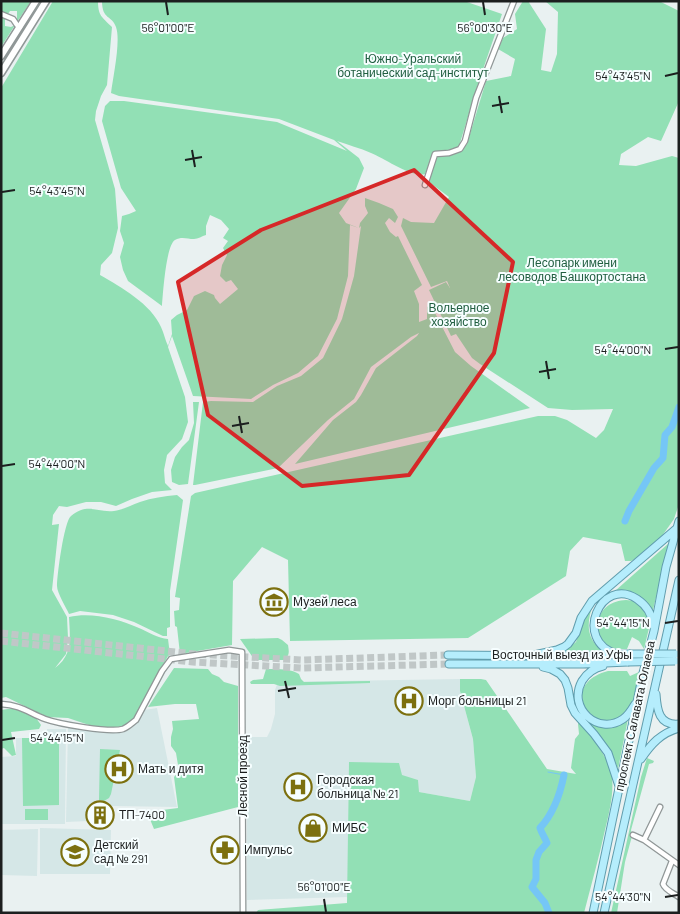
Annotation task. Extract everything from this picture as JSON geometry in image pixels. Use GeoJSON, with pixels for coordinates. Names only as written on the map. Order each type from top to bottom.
{"type":"FeatureCollection","features":[{"type":"Feature","properties":{"kind":"main road"},"geometry":{"type":"LineString","coordinates":[[1,56],[36,1]]}},
{"type":"Feature","properties":{"kind":"main road"},"geometry":{"type":"LineString","coordinates":[[1,73],[46,1]]}},
{"type":"Feature","properties":{"kind":"main road","name":"проспект Салавата Юлаева"},"geometry":{"type":"LineString","coordinates":[[593,913],[666,567],[679,521]]}},
{"type":"Feature","properties":{"kind":"main road"},"geometry":{"type":"LineString","coordinates":[[534,655],[557,650],[568,644],[576,633],[581,618],[592,601],[676,529]]}},
{"type":"Feature","properties":{"kind":"main road","name":"проспект Салавата Юлаева"},"geometry":{"type":"LineString","coordinates":[[604,913],[679,580]]}},
{"type":"Feature","properties":{"kind":"main road"},"geometry":{"type":"LineString","coordinates":[[638,699],[627,716],[612,724],[591,720],[581,708],[578,694],[579,686],[584,677],[590,671],[618,658],[597,639],[593,627],[596,612],[610,597],[625,595],[634,597],[644,604],[650,612],[654,631]]}},
{"type":"Feature","properties":{"kind":"main road","name":"Восточный выезд из Уфы"},"geometry":{"type":"LineString","coordinates":[[448,655],[534,655],[618,658],[677,657]]}},
{"type":"Feature","properties":{"kind":"main road","name":"Восточный выезд из Уфы"},"geometry":{"type":"LineString","coordinates":[[449,664],[583,664],[618,658]]}},
{"type":"Feature","properties":{"kind":"main road"},"geometry":{"type":"LineString","coordinates":[[533,664],[551,669],[560,674],[568,688],[571,705],[575,713],[608,753],[619,788]]}},
{"type":"Feature","properties":{"kind":"main road"},"geometry":{"type":"LineString","coordinates":[[655,685],[656,704],[661,717],[669,724],[679,724]]}},
{"type":"Feature","properties":{"kind":"main road"},"geometry":{"type":"LineString","coordinates":[[638,763],[655,741],[664,734],[679,728]]}},
{"type":"Feature","properties":{"kind":"street"},"geometry":{"type":"LineString","coordinates":[[425,185],[435,154],[449,153],[460,149],[465,141],[476,98],[514,1]]}},
{"type":"Feature","properties":{"kind":"street"},"geometry":{"type":"LineString","coordinates":[[1,14],[13,19],[20,27]]}},
{"type":"Feature","properties":{"kind":"street","name":"Лесной проезд"},"geometry":{"type":"LineString","coordinates":[[1,704],[20,707],[46,720],[68,725],[122,729],[130,726],[136,720],[162,670],[172,659],[229,650],[242,652],[243,913]]}},
{"type":"Feature","properties":{"kind":"street"},"geometry":{"type":"LineString","coordinates":[[644,840],[660,808]]}},
{"type":"Feature","properties":{"kind":"street"},"geometry":{"type":"LineString","coordinates":[[633,835],[644,840],[676,862],[663,884],[664,887],[679,897]]}},
{"type":"Feature","properties":{"kind":"highlighted area"},"geometry":{"type":"Polygon","coordinates":[[[414,170],[513,262],[494,353],[409,475],[302,486],[208,415],[178,282],[261,230],[414,170]]]}},
{"type":"Feature","properties":{"kind":"shaded area","name":"Городская больница № 21"},"geometry":{"type":"Polygon","coordinates":[[[460,679],[460,691],[473,739],[476,777],[470,801],[419,792],[349,762],[348,897],[247,900],[247,737],[267,737],[275,714],[275,690],[278,682],[460,679]]]}},
{"type":"Feature","properties":{"kind":"shaded area","name":"Мать и дитя"},"geometry":{"type":"Polygon","coordinates":[[[157,708],[177,807],[112,806],[111,820],[66,822],[68,728],[122,731],[130,729],[137,723],[144,710],[157,708]]]}},
{"type":"Feature","properties":{"kind":"shaded area"},"geometry":{"type":"Polygon","coordinates":[[[47,729],[66,729],[65,824],[1,824],[1,757],[16,756],[16,738],[47,738],[47,729]]]}},
{"type":"Feature","properties":{"kind":"shaded area","name":"Детский сад № 291"},"geometry":{"type":"Polygon","coordinates":[[[40,828],[111,830],[110,874],[40,874],[40,828]]]}},
{"type":"Feature","properties":{"kind":"shaded area"},"geometry":{"type":"Polygon","coordinates":[[[38,829],[37,876],[1,875],[1,830],[38,829]]]}},
{"type":"Feature","properties":{"kind":"green space"},"geometry":{"type":"Polygon","coordinates":[[[1,1],[31,1],[17,22],[17,11],[10,11],[5,18],[5,26],[11,27],[15,25],[1,47],[1,1]]]}},
{"type":"Feature","properties":{"kind":"green space","name":"Лесопарк имени лесоводов Башкортостана"},"geometry":{"type":"Polygon","coordinates":[[[53,1],[98,1],[100,13],[112,27],[107,85],[101,96],[95,120],[115,189],[118,228],[112,253],[101,265],[100,275],[135,297],[150,311],[161,327],[168,346],[172,334],[171,320],[187,310],[194,296],[205,291],[214,295],[220,304],[238,289],[231,280],[226,282],[220,276],[222,265],[227,255],[223,248],[228,241],[223,238],[229,229],[221,220],[210,215],[206,226],[206,235],[196,239],[182,238],[175,240],[167,260],[162,306],[128,281],[120,257],[124,243],[120,231],[122,216],[136,211],[121,188],[102,121],[105,106],[110,101],[124,101],[277,122],[347,151],[334,140],[279,119],[119,96],[111,93],[118,41],[116,27],[105,14],[102,1],[464,1],[502,14],[478,84],[460,143],[460,151],[467,144],[486,81],[511,76],[515,59],[498,49],[503,38],[517,29],[515,14],[523,1],[528,1],[546,29],[541,70],[551,72],[557,54],[558,12],[545,1],[659,1],[679,11],[679,101],[661,141],[648,137],[621,154],[619,165],[636,166],[672,156],[679,158],[679,504],[674,519],[662,536],[641,556],[631,561],[625,561],[621,544],[583,537],[570,551],[566,576],[468,638],[290,641],[288,560],[262,547],[233,581],[232,645],[180,654],[174,611],[179,610],[180,598],[175,597],[191,496],[195,493],[538,416],[555,416],[567,420],[596,438],[604,430],[613,409],[572,410],[548,408],[472,358],[456,334],[451,336],[429,290],[446,282],[450,288],[447,281],[431,287],[401,226],[403,218],[411,222],[434,223],[449,197],[429,182],[437,156],[434,153],[425,174],[419,174],[406,170],[367,151],[337,141],[359,158],[364,168],[356,189],[339,213],[346,223],[359,228],[350,225],[348,276],[337,319],[318,356],[298,373],[273,385],[251,399],[193,396],[172,336],[168,347],[185,397],[188,422],[182,439],[167,455],[164,470],[165,483],[172,490],[152,492],[116,506],[101,502],[86,502],[67,507],[59,506],[53,515],[52,525],[59,524],[52,590],[67,617],[68,638],[66,654],[55,668],[61,663],[68,652],[70,639],[69,617],[87,615],[105,617],[168,639],[170,655],[134,718],[124,727],[95,727],[68,718],[47,717],[6,697],[1,698],[1,88],[53,1]]]}},
{"type":"Feature","properties":{"kind":"green space"},"geometry":{"type":"Polygon","coordinates":[[[365,198],[393,209],[398,217],[395,223],[389,218],[385,223],[390,232],[396,237],[398,236],[422,285],[414,291],[419,304],[419,322],[427,319],[427,307],[431,305],[455,352],[471,366],[530,408],[295,464],[333,420],[356,402],[376,368],[419,333],[371,367],[354,399],[328,420],[278,468],[193,485],[203,402],[253,402],[277,386],[301,376],[323,358],[342,319],[354,276],[361,226],[359,228],[360,223],[368,213],[365,206],[365,198]]]}},
{"type":"Feature","properties":{"kind":"green space"},"geometry":{"type":"Polygon","coordinates":[[[193,402],[199,402],[188,484],[179,485],[172,482],[171,470],[175,457],[189,440],[194,423],[193,402]]]}},
{"type":"Feature","properties":{"kind":"green space"},"geometry":{"type":"Polygon","coordinates":[[[177,495],[183,500],[170,591],[170,627],[167,628],[167,636],[113,615],[80,611],[69,614],[57,586],[63,538],[71,516],[88,509],[121,510],[149,499],[177,495]]]}},
{"type":"Feature","properties":{"kind":"green space"},"geometry":{"type":"Polygon","coordinates":[[[669,543],[653,610],[637,594],[615,591],[669,543]]]}},
{"type":"Feature","properties":{"kind":"green space"},"geometry":{"type":"Polygon","coordinates":[[[626,600],[635,601],[647,613],[650,624],[644,649],[639,641],[632,637],[627,649],[613,648],[602,641],[599,635],[599,617],[604,609],[612,603],[626,600]]]}},
{"type":"Feature","properties":{"kind":"green space"},"geometry":{"type":"Polygon","coordinates":[[[593,605],[589,618],[589,631],[594,643],[605,652],[562,651],[576,642],[585,616],[593,605]]]}},
{"type":"Feature","properties":{"kind":"green space"},"geometry":{"type":"Polygon","coordinates":[[[278,638],[288,645],[289,653],[284,660],[256,660],[240,639],[278,638]]]}},
{"type":"Feature","properties":{"kind":"green space"},"geometry":{"type":"Polygon","coordinates":[[[174,668],[208,669],[224,682],[238,686],[238,807],[154,829],[147,812],[178,808],[174,777],[179,771],[176,753],[171,746],[172,721],[199,719],[196,704],[148,707],[174,668]]]}},
{"type":"Feature","properties":{"kind":"green space"},"geometry":{"type":"Polygon","coordinates":[[[266,669],[291,671],[299,674],[304,682],[370,681],[370,683],[280,686],[274,684],[251,684],[250,682],[253,680],[263,679],[266,669]]]}},
{"type":"Feature","properties":{"kind":"green space"},"geometry":{"type":"Polygon","coordinates":[[[608,671],[627,671],[630,676],[639,672],[631,705],[617,719],[605,721],[595,717],[586,710],[582,699],[584,688],[592,678],[608,671]]]}},
{"type":"Feature","properties":{"kind":"green space"},"geometry":{"type":"Polygon","coordinates":[[[460,679],[486,680],[547,769],[576,774],[571,768],[575,739],[579,734],[579,721],[607,761],[612,777],[612,797],[584,913],[256,913],[258,910],[347,903],[349,762],[399,763],[402,775],[418,780],[419,792],[470,801],[476,777],[473,739],[460,691],[460,679]]]}},
{"type":"Feature","properties":{"kind":"green space"},"geometry":{"type":"Polygon","coordinates":[[[15,708],[34,715],[41,725],[39,729],[11,732],[16,755],[12,756],[4,748],[1,749],[1,710],[15,708]]]}},
{"type":"Feature","properties":{"kind":"green space"},"geometry":{"type":"Polygon","coordinates":[[[582,714],[598,726],[604,727],[615,725],[628,719],[618,769],[611,751],[582,714]]]}},
{"type":"Feature","properties":{"kind":"green space"},"geometry":{"type":"Polygon","coordinates":[[[22,738],[59,738],[59,805],[23,806],[22,738]]]}},
{"type":"Feature","properties":{"kind":"green space"},"geometry":{"type":"Polygon","coordinates":[[[100,749],[120,750],[111,794],[104,801],[99,800],[100,749]]]}},
{"type":"Feature","properties":{"kind":"green space"},"geometry":{"type":"Polygon","coordinates":[[[647,758],[654,761],[649,764],[631,830],[632,836],[625,862],[617,913],[611,913],[641,777],[647,758]]]}},
{"type":"Feature","properties":{"kind":"green space"},"geometry":{"type":"Polygon","coordinates":[[[25,809],[48,809],[48,820],[25,820],[25,809]]]}},
{"type":"Feature","properties":{"kind":"waterway"},"geometry":{"type":"LineString","coordinates":[[625,521],[654,468],[663,458],[665,435],[672,427],[679,407]]}},
{"type":"Feature","properties":{"kind":"waterway"},"geometry":{"type":"LineString","coordinates":[[548,772],[564,775]]}},
{"type":"Feature","properties":{"kind":"waterway"},"geometry":{"type":"LineString","coordinates":[[549,913],[545,903],[532,887],[536,879],[536,860],[539,852],[547,843],[540,828],[556,803],[564,775]]}},
{"type":"Feature","properties":{"kind":"tunnel"},"geometry":{"type":"LineString","coordinates":[[1,633],[194,654],[302,660],[448,655]]}},
{"type":"Feature","properties":{"kind":"tunnel"},"geometry":{"type":"LineString","coordinates":[[1,641],[193,662],[301,668],[449,664]]}},
{"type":"Feature","properties":{"kind":"place","name":"Музей леса"},"geometry":{"type":"Point","coordinates":[274,602]}},
{"type":"Feature","properties":{"kind":"place","name":"Морг больницы 21"},"geometry":{"type":"Point","coordinates":[409,701]}},
{"type":"Feature","properties":{"kind":"place","name":"Мать и дитя"},"geometry":{"type":"Point","coordinates":[119,769]}},
{"type":"Feature","properties":{"kind":"place","name":"Городская больница № 21"},"geometry":{"type":"Point","coordinates":[298,787]}},
{"type":"Feature","properties":{"kind":"place","name":"ТП-7400"},"geometry":{"type":"Point","coordinates":[100,815]}},
{"type":"Feature","properties":{"kind":"place","name":"МИБС"},"geometry":{"type":"Point","coordinates":[313,828]}},
{"type":"Feature","properties":{"kind":"place","name":"Импульс"},"geometry":{"type":"Point","coordinates":[225,850]}},
{"type":"Feature","properties":{"kind":"place","name":"Детский сад № 291"},"geometry":{"type":"Point","coordinates":[75,852]}},
{"type":"Feature","properties":{"kind":"park label","name":"Южно-Уральский ботанический сад-институт"},"geometry":{"type":"Point","coordinates":[413,66]}},
{"type":"Feature","properties":{"kind":"park label","name":"Вольерное хозяйство"},"geometry":{"type":"Point","coordinates":[459,315]}}]}
